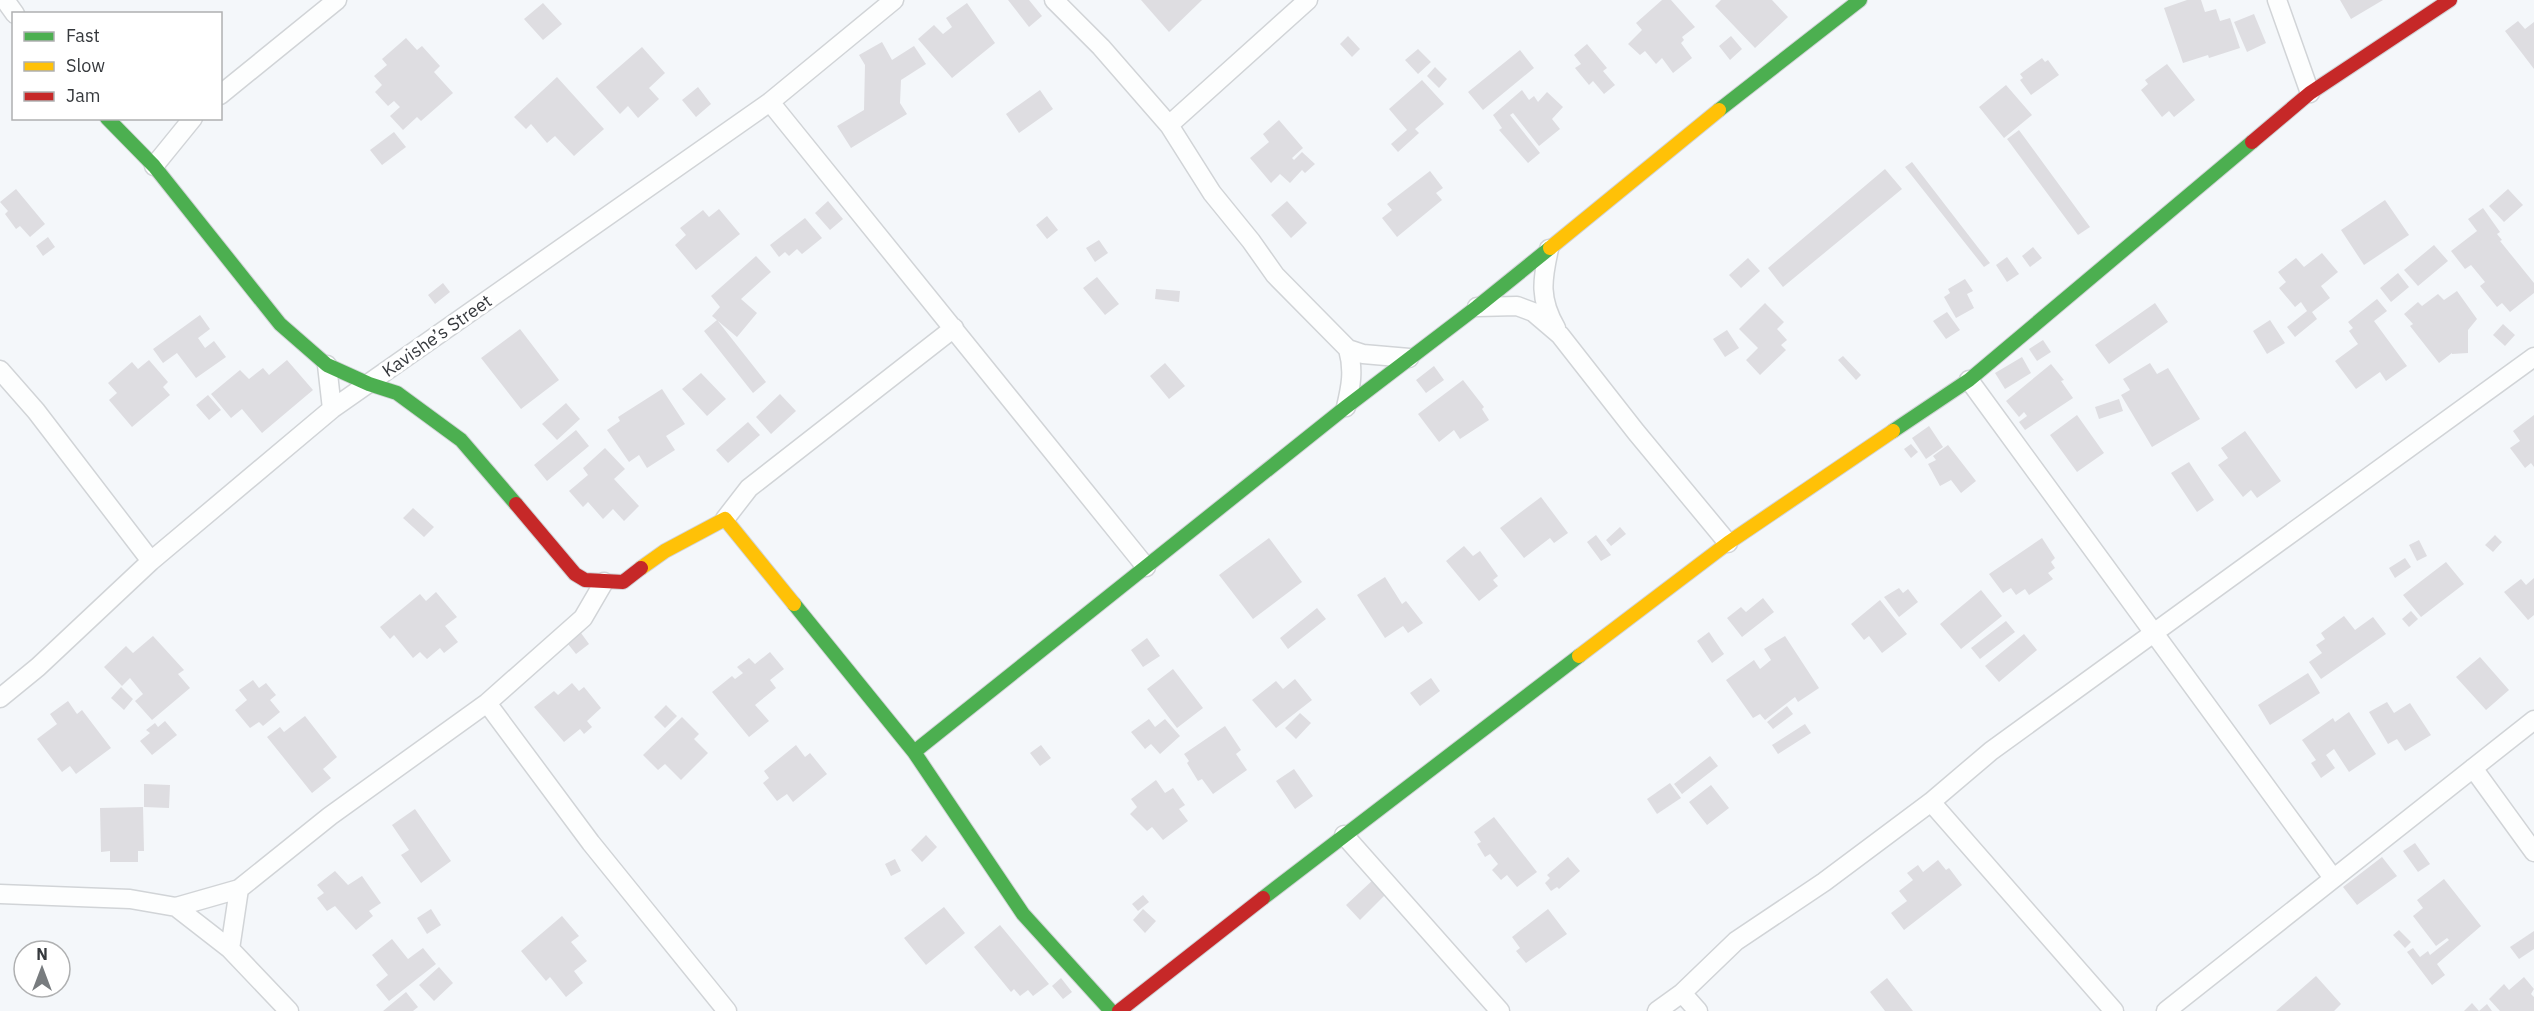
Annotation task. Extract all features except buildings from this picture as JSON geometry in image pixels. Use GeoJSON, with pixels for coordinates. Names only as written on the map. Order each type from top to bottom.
{"type":"FeatureCollection","features":[{"type":"Feature","properties":{"kind":"street"},"geometry":{"type":"LineString","coordinates":[[222,93],[337,0]]}},
{"type":"Feature","properties":{"kind":"street","name":"Kavishe’s Street"},"geometry":{"type":"LineString","coordinates":[[0,698],[38,668],[151,561],[332,409],[770,102],[894,0]]}},
{"type":"Feature","properties":{"kind":"street"},"geometry":{"type":"LineString","coordinates":[[1054,0],[1101,46],[1169,125],[1212,193],[1275,275],[1348,349],[1363,354],[1409,358]]}},
{"type":"Feature","properties":{"kind":"street"},"geometry":{"type":"LineString","coordinates":[[1169,125],[1308,0]]}},
{"type":"Feature","properties":{"kind":"street"},"geometry":{"type":"LineString","coordinates":[[2277,0],[2310,93]]}},
{"type":"Feature","properties":{"kind":"street"},"geometry":{"type":"LineString","coordinates":[[1119,1011],[1344,835],[1728,543],[1969,380],[2310,93],[2450,0]]}},
{"type":"Feature","properties":{"kind":"street"},"geometry":{"type":"LineString","coordinates":[[915,752],[1347,407],[1477,307],[1852,2]]}},
{"type":"Feature","properties":{"kind":"street"},"geometry":{"type":"LineString","coordinates":[[770,102],[1146,567]]}},
{"type":"Feature","properties":{"kind":"street"},"geometry":{"type":"LineString","coordinates":[[108,120],[154,166],[280,324],[327,365],[369,384],[397,393],[461,440],[575,574],[585,580],[623,582],[665,551],[725,519],[749,488],[954,328]]}},
{"type":"Feature","properties":{"kind":"street"},"geometry":{"type":"LineString","coordinates":[[154,166],[191,120]]}},
{"type":"Feature","properties":{"kind":"street"},"geometry":{"type":"LineString","coordinates":[[1548,249],[1542,280],[1546,311],[1560,334],[1636,432],[1728,543]]}},
{"type":"Feature","properties":{"kind":"street"},"geometry":{"type":"LineString","coordinates":[[1477,307],[1517,306],[1533,312],[1560,334]]}},
{"type":"Feature","properties":{"kind":"street"},"geometry":{"type":"LineString","coordinates":[[1347,407],[1352,380],[1352,364],[1348,349]]}},
{"type":"Feature","properties":{"kind":"street"},"geometry":{"type":"LineString","coordinates":[[1657,1011],[1682,993],[1736,941],[1824,882],[1931,802],[1991,751],[2534,357]]}},
{"type":"Feature","properties":{"kind":"street"},"geometry":{"type":"LineString","coordinates":[[327,365],[332,409]]}},
{"type":"Feature","properties":{"kind":"street"},"geometry":{"type":"LineString","coordinates":[[0,370],[36,411],[151,561]]}},
{"type":"Feature","properties":{"kind":"street"},"geometry":{"type":"LineString","coordinates":[[1969,380],[2333,878]]}},
{"type":"Feature","properties":{"kind":"street"},"geometry":{"type":"LineString","coordinates":[[725,519],[915,752],[1023,915],[1111,1011]]}},
{"type":"Feature","properties":{"kind":"street"},"geometry":{"type":"LineString","coordinates":[[176,907],[239,889],[330,816],[487,703],[583,618],[604,582]]}},
{"type":"Feature","properties":{"kind":"street"},"geometry":{"type":"LineString","coordinates":[[487,703],[591,843],[727,1011]]}},
{"type":"Feature","properties":{"kind":"street"},"geometry":{"type":"LineString","coordinates":[[2170,1010],[2198,984],[2534,720]]}},
{"type":"Feature","properties":{"kind":"street"},"geometry":{"type":"LineString","coordinates":[[2474,768],[2534,852]]}},
{"type":"Feature","properties":{"kind":"street"},"geometry":{"type":"LineString","coordinates":[[1931,802],[2114,1011]]}},
{"type":"Feature","properties":{"kind":"street"},"geometry":{"type":"LineString","coordinates":[[1344,835],[1500,1011]]}},
{"type":"Feature","properties":{"kind":"street"},"geometry":{"type":"LineString","coordinates":[[230,949],[239,889]]}},
{"type":"Feature","properties":{"kind":"street"},"geometry":{"type":"LineString","coordinates":[[0,894],[130,898],[176,907],[230,949],[289,1011]]}},
{"type":"Feature","properties":{"kind":"street"},"geometry":{"type":"LineString","coordinates":[[1682,993],[1698,1011]]}},
{"type":"Feature","properties":{"kind":"traffic: fast"},"geometry":{"type":"LineString","coordinates":[[1719,110],[1860,0]]}},
{"type":"Feature","properties":{"kind":"traffic: fast"},"geometry":{"type":"LineString","coordinates":[[109,120],[154,166],[280,324],[327,365],[369,384],[397,393],[461,440],[516,504]]}},
{"type":"Feature","properties":{"kind":"traffic: fast"},"geometry":{"type":"LineString","coordinates":[[1893,431],[1969,380],[2252,142]]}},
{"type":"Feature","properties":{"kind":"traffic: fast"},"geometry":{"type":"LineString","coordinates":[[914,752],[1346,407],[1550,248]]}},
{"type":"Feature","properties":{"kind":"traffic: fast"},"geometry":{"type":"LineString","coordinates":[[794,604],[914,752],[1023,914],[1111,1011]]}},
{"type":"Feature","properties":{"kind":"traffic: fast"},"geometry":{"type":"LineString","coordinates":[[1263,898],[1579,656]]}},
{"type":"Feature","properties":{"kind":"traffic: slow"},"geometry":{"type":"LineString","coordinates":[[1550,248],[1719,110]]}},
{"type":"Feature","properties":{"kind":"traffic: slow"},"geometry":{"type":"LineString","coordinates":[[1579,656],[1728,543],[1893,431]]}},
{"type":"Feature","properties":{"kind":"traffic: slow"},"geometry":{"type":"LineString","coordinates":[[641,568],[665,551],[725,519],[794,604]]}},
{"type":"Feature","properties":{"kind":"traffic: jam"},"geometry":{"type":"LineString","coordinates":[[2252,142],[2310,93],[2450,0]]}},
{"type":"Feature","properties":{"kind":"traffic: jam"},"geometry":{"type":"LineString","coordinates":[[516,504],[575,574],[585,580],[623,582],[641,568]]}},
{"type":"Feature","properties":{"kind":"traffic: jam"},"geometry":{"type":"LineString","coordinates":[[1119,1011],[1263,898]]}}]}
